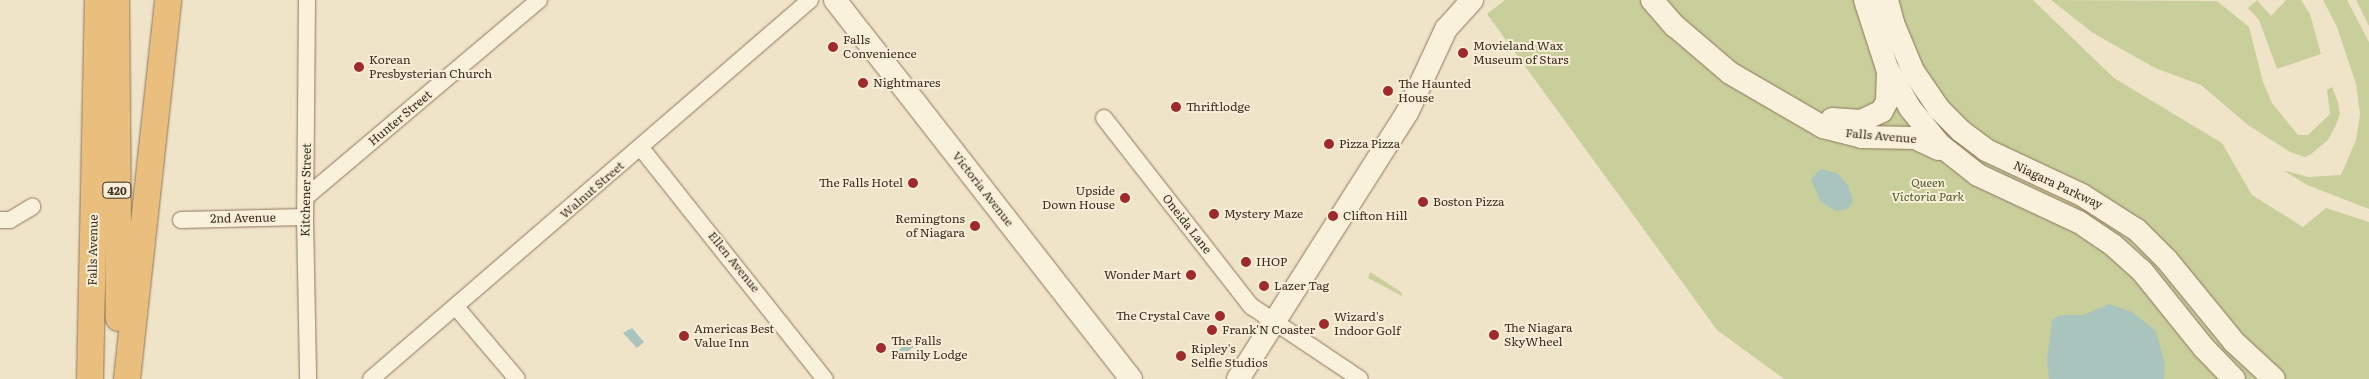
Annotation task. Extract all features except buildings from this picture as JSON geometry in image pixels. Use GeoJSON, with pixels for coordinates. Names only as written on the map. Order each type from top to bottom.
{"type":"FeatureCollection","features":[{"type":"Feature","properties":{"kind":"highway"},"geometry":{"type":"LineString","coordinates":[[80,0],[82,188],[94,258]]}},
{"type":"Feature","properties":{"kind":"highway","name":"Falls Avenue"},"geometry":{"type":"LineString","coordinates":[[90,379],[98,0]]}},
{"type":"Feature","properties":{"kind":"highway","name":"Falls Avenue"},"geometry":{"type":"LineString","coordinates":[[116,0],[121,379]]}},
{"type":"Feature","properties":{"kind":"highway"},"geometry":{"type":"LineString","coordinates":[[127,379],[168,0]]}},
{"type":"Feature","properties":{"kind":"main road","name":"Victoria Avenue"},"geometry":{"type":"LineString","coordinates":[[835,0],[1131,379]]}},
{"type":"Feature","properties":{"kind":"main road"},"geometry":{"type":"LineString","coordinates":[[1238,379],[1407,113],[1446,29],[1472,0]]}},
{"type":"Feature","properties":{"kind":"main road","name":"Falls Avenue"},"geometry":{"type":"LineString","coordinates":[[1652,0],[1718,64],[1745,84],[1823,127],[1850,135],[1899,136],[1925,141],[1969,169]]}},
{"type":"Feature","properties":{"kind":"main road","name":"Niagara Parkway"},"geometry":{"type":"LineString","coordinates":[[1865,0],[1887,68],[1917,119],[1940,145],[1969,169],[2009,191],[2079,222],[2113,245],[2142,271],[2204,348],[2234,379]]}},
{"type":"Feature","properties":{"kind":"main road","name":"Niagara Parkway"},"geometry":{"type":"LineString","coordinates":[[1887,0],[1893,23],[1913,71],[1955,126],[1986,150],[2082,195],[2137,230],[2167,260],[2234,342],[2274,379]]}},
{"type":"Feature","properties":{"kind":"main road","name":"Falls Avenue"},"geometry":{"type":"LineString","coordinates":[[1790,109],[1849,122],[1872,118],[1882,111],[1887,101],[1887,68]]}},
{"type":"Feature","properties":{"kind":"street","name":"Kitchener Street"},"geometry":{"type":"LineString","coordinates":[[307,0],[306,197],[304,217],[308,379]]}},
{"type":"Feature","properties":{"kind":"street","name":"Hunter Street"},"geometry":{"type":"LineString","coordinates":[[306,197],[540,0]]}},
{"type":"Feature","properties":{"kind":"street","name":"Walnut Street"},"geometry":{"type":"LineString","coordinates":[[371,379],[641,148],[810,0]]}},
{"type":"Feature","properties":{"kind":"street","name":"Oneida Lane"},"geometry":{"type":"LineString","coordinates":[[1104,118],[1251,306],[1274,324],[1360,379]]}},
{"type":"Feature","properties":{"kind":"street","name":"Ellen Avenue"},"geometry":{"type":"LineString","coordinates":[[641,148],[825,379]]}},
{"type":"Feature","properties":{"kind":"street"},"geometry":{"type":"LineString","coordinates":[[0,220],[10,220],[32,208]]}},
{"type":"Feature","properties":{"kind":"street","name":"2nd Avenue"},"geometry":{"type":"LineString","coordinates":[[181,220],[304,217]]}},
{"type":"Feature","properties":{"kind":"street"},"geometry":{"type":"LineString","coordinates":[[456,307],[517,379]]}},
{"type":"Feature","properties":{"kind":"green space","name":"Queen Victoria Park"},"geometry":{"type":"Polygon","coordinates":[[[1505,0],[2033,0],[2114,78],[2222,143],[2252,195],[2303,227],[2326,208],[2369,222],[2369,379],[1784,379],[1717,330],[1487,14],[1505,0]]]}},
{"type":"Feature","properties":{"kind":"green space"},"geometry":{"type":"Polygon","coordinates":[[[2051,0],[2217,1],[2249,27],[2263,82],[2272,103],[2298,135],[2308,135],[2330,114],[2327,90],[2332,87],[2340,114],[2336,125],[2328,140],[2311,154],[2305,157],[2290,152],[2248,125],[2201,85],[2155,68],[2093,33],[2051,0]]]}},
{"type":"Feature","properties":{"kind":"green space"},"geometry":{"type":"Polygon","coordinates":[[[2257,0],[2271,16],[2286,0],[2301,0],[2310,14],[2321,54],[2277,69],[2259,20],[2248,8],[2257,0]]]}},
{"type":"Feature","properties":{"kind":"green space"},"geometry":{"type":"Polygon","coordinates":[[[2323,0],[2347,0],[2369,42],[2369,209],[2307,185],[2283,170],[2308,177],[2341,175],[2356,140],[2360,114],[2356,84],[2337,27],[2323,0]]]}},
{"type":"Feature","properties":{"kind":"green space"},"geometry":{"type":"Polygon","coordinates":[[[2356,0],[2369,0],[2369,26],[2356,0]]]}},
{"type":"Feature","properties":{"kind":"green space"},"geometry":{"type":"Polygon","coordinates":[[[1370,272],[1401,292],[1402,296],[1368,278],[1370,272]]]}},
{"type":"Feature","properties":{"kind":"water"},"geometry":{"type":"Polygon","coordinates":[[[1820,169],[1837,173],[1848,185],[1853,201],[1848,209],[1836,211],[1821,202],[1811,180],[1820,169]]]}},
{"type":"Feature","properties":{"kind":"water"},"geometry":{"type":"Polygon","coordinates":[[[2109,304],[2132,312],[2156,331],[2165,364],[2164,379],[2049,379],[2047,360],[2052,320],[2060,315],[2083,315],[2109,304]]]}},
{"type":"Feature","properties":{"kind":"water"},"geometry":{"type":"Polygon","coordinates":[[[632,328],[644,342],[637,348],[623,333],[632,328]]]}},
{"type":"Feature","properties":{"kind":"water"},"geometry":{"type":"Polygon","coordinates":[[[910,340],[915,346],[899,358],[895,353],[910,340]]]}},
{"type":"Feature","properties":{"kind":"place","name":"Falls Convenience"},"geometry":{"type":"Point","coordinates":[833,47]}},
{"type":"Feature","properties":{"kind":"place","name":"Movieland Wax Museum of Stars"},"geometry":{"type":"Point","coordinates":[1463,53]}},
{"type":"Feature","properties":{"kind":"place","name":"Korean Presbysterian Church"},"geometry":{"type":"Point","coordinates":[359,67]}},
{"type":"Feature","properties":{"kind":"place","name":"Nightmares"},"geometry":{"type":"Point","coordinates":[863,83]}},
{"type":"Feature","properties":{"kind":"place","name":"The Haunted House"},"geometry":{"type":"Point","coordinates":[1388,91]}},
{"type":"Feature","properties":{"kind":"place","name":"Thriftlodge"},"geometry":{"type":"Point","coordinates":[1176,107]}},
{"type":"Feature","properties":{"kind":"place","name":"Pizza Pizza"},"geometry":{"type":"Point","coordinates":[1329,144]}},
{"type":"Feature","properties":{"kind":"place","name":"The Falls Hotel"},"geometry":{"type":"Point","coordinates":[913,183]}},
{"type":"Feature","properties":{"kind":"place","name":"Upside Down House"},"geometry":{"type":"Point","coordinates":[1125,198]}},
{"type":"Feature","properties":{"kind":"place","name":"Boston Pizza"},"geometry":{"type":"Point","coordinates":[1423,202]}},
{"type":"Feature","properties":{"kind":"place","name":"Mystery Maze"},"geometry":{"type":"Point","coordinates":[1214,214]}},
{"type":"Feature","properties":{"kind":"place","name":"Clifton Hill"},"geometry":{"type":"Point","coordinates":[1333,216]}},
{"type":"Feature","properties":{"kind":"place","name":"Remingtons of Niagara"},"geometry":{"type":"Point","coordinates":[975,226]}},
{"type":"Feature","properties":{"kind":"place","name":"IHOP"},"geometry":{"type":"Point","coordinates":[1246,262]}},
{"type":"Feature","properties":{"kind":"place","name":"Wonder Mart"},"geometry":{"type":"Point","coordinates":[1191,275]}},
{"type":"Feature","properties":{"kind":"place","name":"Lazer Tag"},"geometry":{"type":"Point","coordinates":[1264,286]}},
{"type":"Feature","properties":{"kind":"place","name":"The Crystal Cave"},"geometry":{"type":"Point","coordinates":[1220,316]}},
{"type":"Feature","properties":{"kind":"place","name":"Wizard's Indoor Golf"},"geometry":{"type":"Point","coordinates":[1324,324]}},
{"type":"Feature","properties":{"kind":"place","name":"Frank'N Coaster"},"geometry":{"type":"Point","coordinates":[1212,330]}},
{"type":"Feature","properties":{"kind":"place","name":"The Niagara SkyWheel"},"geometry":{"type":"Point","coordinates":[1494,335]}},
{"type":"Feature","properties":{"kind":"place","name":"Americas Best Value Inn"},"geometry":{"type":"Point","coordinates":[684,336]}},
{"type":"Feature","properties":{"kind":"place","name":"The Falls Family Lodge"},"geometry":{"type":"Point","coordinates":[881,348]}},
{"type":"Feature","properties":{"kind":"place","name":"Ripley's Selfie Studios"},"geometry":{"type":"Point","coordinates":[1181,356]}}]}
